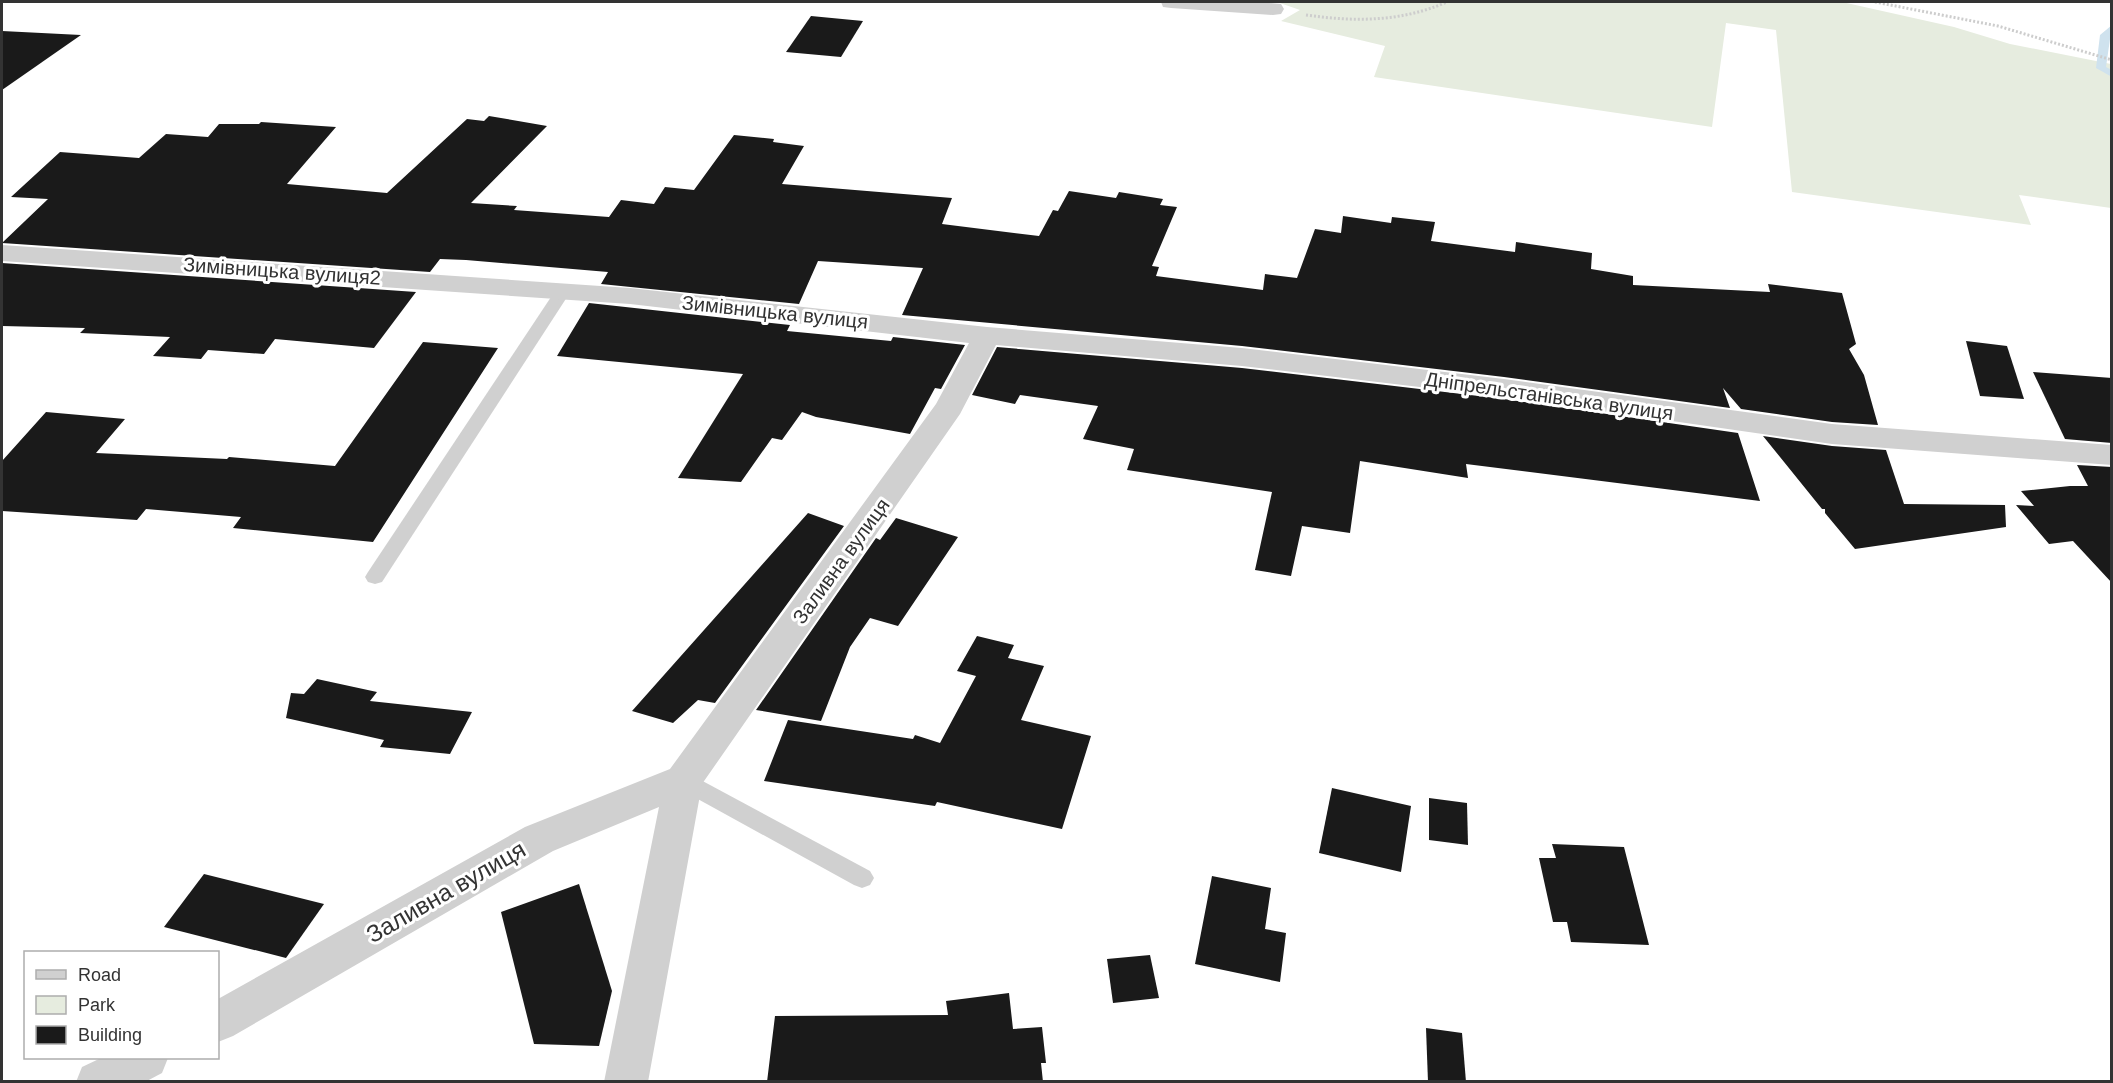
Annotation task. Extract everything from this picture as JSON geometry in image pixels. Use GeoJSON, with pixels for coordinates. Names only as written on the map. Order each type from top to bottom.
{"type":"FeatureCollection","features":[{"type":"Feature","properties":{"kind":"street"},"geometry":{"type":"LineString","coordinates":[[1171,2],[1273,9]]}},
{"type":"Feature","properties":{"kind":"street","name":"Зимівницька вулиця2"},"geometry":{"type":"LineString","coordinates":[[2,253],[563,291]]}},
{"type":"Feature","properties":{"kind":"street","name":"Зимівницька вулиця"},"geometry":{"type":"LineString","coordinates":[[563,291],[630,296],[987,336]]}},
{"type":"Feature","properties":{"kind":"street","name":"Дніпрельстанівська вулиця"},"geometry":{"type":"LineString","coordinates":[[987,336],[1254,359],[1504,388],[1832,434],[2112,456]]}},
{"type":"Feature","properties":{"kind":"street","name":"Заливна вулиця"},"geometry":{"type":"LineString","coordinates":[[626,1082],[684,780],[949,407],[987,336]]}},
{"type":"Feature","properties":{"kind":"street","name":"Заливна вулиця"},"geometry":{"type":"LineString","coordinates":[[219,1021],[539,839],[684,780]]}},
{"type":"Feature","properties":{"kind":"street"},"geometry":{"type":"LineString","coordinates":[[98,1082],[144,1059]]}},
{"type":"Feature","properties":{"kind":"lane"},"geometry":{"type":"LineString","coordinates":[[375,577],[563,291]]}},
{"type":"Feature","properties":{"kind":"lane"},"geometry":{"type":"LineString","coordinates":[[684,780],[862,878]]}},
{"type":"Feature","properties":{"kind":"path"},"geometry":{"type":"LineString","coordinates":[[1273,9],[1322,18],[1391,19],[1432,9],[1447,2]]}},
{"type":"Feature","properties":{"kind":"path"},"geometry":{"type":"LineString","coordinates":[[1875,2],[1998,26],[2067,46],[2102,59],[2112,60]]}},
{"type":"Feature","properties":{"kind":"green space"},"geometry":{"type":"Polygon","coordinates":[[[1277,2],[1842,2],[1954,27],[2010,44],[2111,64],[2111,208],[2019,195],[2031,225],[1792,192],[1776,30],[1726,23],[1712,127],[1374,77],[1385,46],[1281,21],[1300,10],[1277,2]]]}},
{"type":"Feature","properties":{"kind":"building"},"geometry":{"type":"Polygon","coordinates":[[[811,16],[863,21],[841,57],[786,52],[811,16]]]}},
{"type":"Feature","properties":{"kind":"building"},"geometry":{"type":"Polygon","coordinates":[[[2,31],[81,35],[2,90],[2,31]]]}},
{"type":"Feature","properties":{"kind":"building"},"geometry":{"type":"Polygon","coordinates":[[[489,116],[547,126],[471,203],[517,206],[514,210],[609,217],[621,200],[654,204],[665,187],[694,190],[734,135],[774,139],[773,142],[804,146],[782,184],[952,198],[942,224],[1039,236],[1053,210],[1058,211],[1069,191],[1116,198],[1119,192],[1163,199],[1160,205],[1177,207],[1152,266],[1159,267],[1156,276],[1263,290],[1265,274],[1297,278],[1315,229],[1341,233],[1343,216],[1391,223],[1392,217],[1435,222],[1431,241],[1515,252],[1516,242],[1592,253],[1591,269],[1633,276],[1633,285],[1770,292],[1768,284],[1842,293],[1856,344],[1849,349],[1864,375],[1878,425],[1832,422],[1741,409],[1723,388],[1730,408],[1504,377],[1242,346],[902,315],[923,268],[818,261],[799,304],[601,284],[608,272],[466,260],[440,259],[430,272],[2,243],[48,199],[11,197],[60,152],[139,158],[166,134],[208,137],[219,124],[259,124],[261,122],[336,127],[287,184],[387,193],[467,119],[484,121],[489,116]]]}},
{"type":"Feature","properties":{"kind":"building"},"geometry":{"type":"Polygon","coordinates":[[[2,263],[416,292],[374,348],[275,339],[264,354],[208,350],[201,359],[153,356],[170,337],[80,333],[85,328],[2,326],[2,263]]]}},
{"type":"Feature","properties":{"kind":"building"},"geometry":{"type":"Polygon","coordinates":[[[589,303],[790,325],[787,331],[891,341],[893,337],[965,345],[941,389],[935,388],[910,434],[816,417],[802,412],[782,440],[772,438],[741,482],[678,478],[743,374],[557,356],[589,303]]]}},
{"type":"Feature","properties":{"kind":"building"},"geometry":{"type":"Polygon","coordinates":[[[1966,341],[2007,346],[2024,399],[1980,396],[1966,341]]]}},
{"type":"Feature","properties":{"kind":"building"},"geometry":{"type":"Polygon","coordinates":[[[423,342],[498,348],[373,542],[233,528],[241,517],[146,509],[137,520],[2,511],[2,461],[46,412],[125,419],[96,453],[227,459],[229,457],[335,466],[423,342]]]}},
{"type":"Feature","properties":{"kind":"building"},"geometry":{"type":"Polygon","coordinates":[[[997,347],[1242,368],[1504,399],[1738,433],[1760,501],[1466,464],[1468,478],[1360,461],[1350,533],[1302,526],[1291,576],[1255,570],[1272,492],[1127,470],[1134,449],[1083,439],[1098,406],[1020,395],[1015,404],[972,395],[997,347]]]}},
{"type":"Feature","properties":{"kind":"building"},"geometry":{"type":"Polygon","coordinates":[[[2033,372],[2112,378],[2112,443],[2065,439],[2033,372]]]}},
{"type":"Feature","properties":{"kind":"building"},"geometry":{"type":"Polygon","coordinates":[[[1763,436],[1832,446],[1886,450],[1904,504],[2005,505],[2006,527],[1855,549],[1825,513],[1825,509],[1822,509],[1763,436]]]}},
{"type":"Feature","properties":{"kind":"building"},"geometry":{"type":"Polygon","coordinates":[[[2077,465],[2112,467],[2112,583],[2073,541],[2049,544],[2016,505],[2034,506],[2021,491],[2088,486],[2077,465]]]}},
{"type":"Feature","properties":{"kind":"building"},"geometry":{"type":"Polygon","coordinates":[[[808,513],[844,526],[715,703],[698,700],[673,723],[632,711],[808,513]]]}},
{"type":"Feature","properties":{"kind":"building"},"geometry":{"type":"Polygon","coordinates":[[[896,518],[958,537],[898,626],[870,618],[850,647],[821,721],[756,710],[876,538],[880,540],[896,518]]]}},
{"type":"Feature","properties":{"kind":"building"},"geometry":{"type":"Polygon","coordinates":[[[977,636],[1014,645],[1008,658],[1044,666],[1021,720],[1091,736],[1062,829],[937,802],[935,806],[764,781],[788,720],[913,739],[915,735],[940,743],[976,676],[957,671],[977,636]]]}},
{"type":"Feature","properties":{"kind":"building"},"geometry":{"type":"Polygon","coordinates":[[[317,679],[377,692],[370,701],[472,712],[450,754],[380,747],[384,740],[286,718],[291,693],[304,694],[317,679]]]}},
{"type":"Feature","properties":{"kind":"building"},"geometry":{"type":"Polygon","coordinates":[[[1332,788],[1411,806],[1401,872],[1319,853],[1332,788]]]}},
{"type":"Feature","properties":{"kind":"building"},"geometry":{"type":"Polygon","coordinates":[[[1429,798],[1467,803],[1468,845],[1429,840],[1429,798]]]}},
{"type":"Feature","properties":{"kind":"building"},"geometry":{"type":"Polygon","coordinates":[[[1552,844],[1624,847],[1649,945],[1571,942],[1567,922],[1553,922],[1539,858],[1556,858],[1552,844]]]}},
{"type":"Feature","properties":{"kind":"building"},"geometry":{"type":"Polygon","coordinates":[[[204,874],[324,904],[286,958],[164,927],[204,874]]]}},
{"type":"Feature","properties":{"kind":"building"},"geometry":{"type":"Polygon","coordinates":[[[1212,876],[1271,888],[1265,929],[1286,933],[1280,982],[1195,964],[1212,876]]]}},
{"type":"Feature","properties":{"kind":"building"},"geometry":{"type":"Polygon","coordinates":[[[579,884],[612,991],[599,1046],[534,1044],[501,912],[579,884]]]}},
{"type":"Feature","properties":{"kind":"building"},"geometry":{"type":"Polygon","coordinates":[[[1150,955],[1159,998],[1113,1003],[1107,959],[1150,955]]]}},
{"type":"Feature","properties":{"kind":"building"},"geometry":{"type":"Polygon","coordinates":[[[1009,993],[1013,1029],[1042,1027],[1046,1063],[1041,1063],[1043,1082],[767,1082],[775,1016],[948,1015],[946,1001],[1009,993]]]}},
{"type":"Feature","properties":{"kind":"building"},"geometry":{"type":"Polygon","coordinates":[[[1426,1028],[1462,1033],[1466,1082],[1428,1082],[1426,1028]]]}},
{"type":"Feature","properties":{"kind":"waterway"},"geometry":{"type":"LineString","coordinates":[[2112,28],[2105,35],[2101,68],[2112,74]]}}]}
